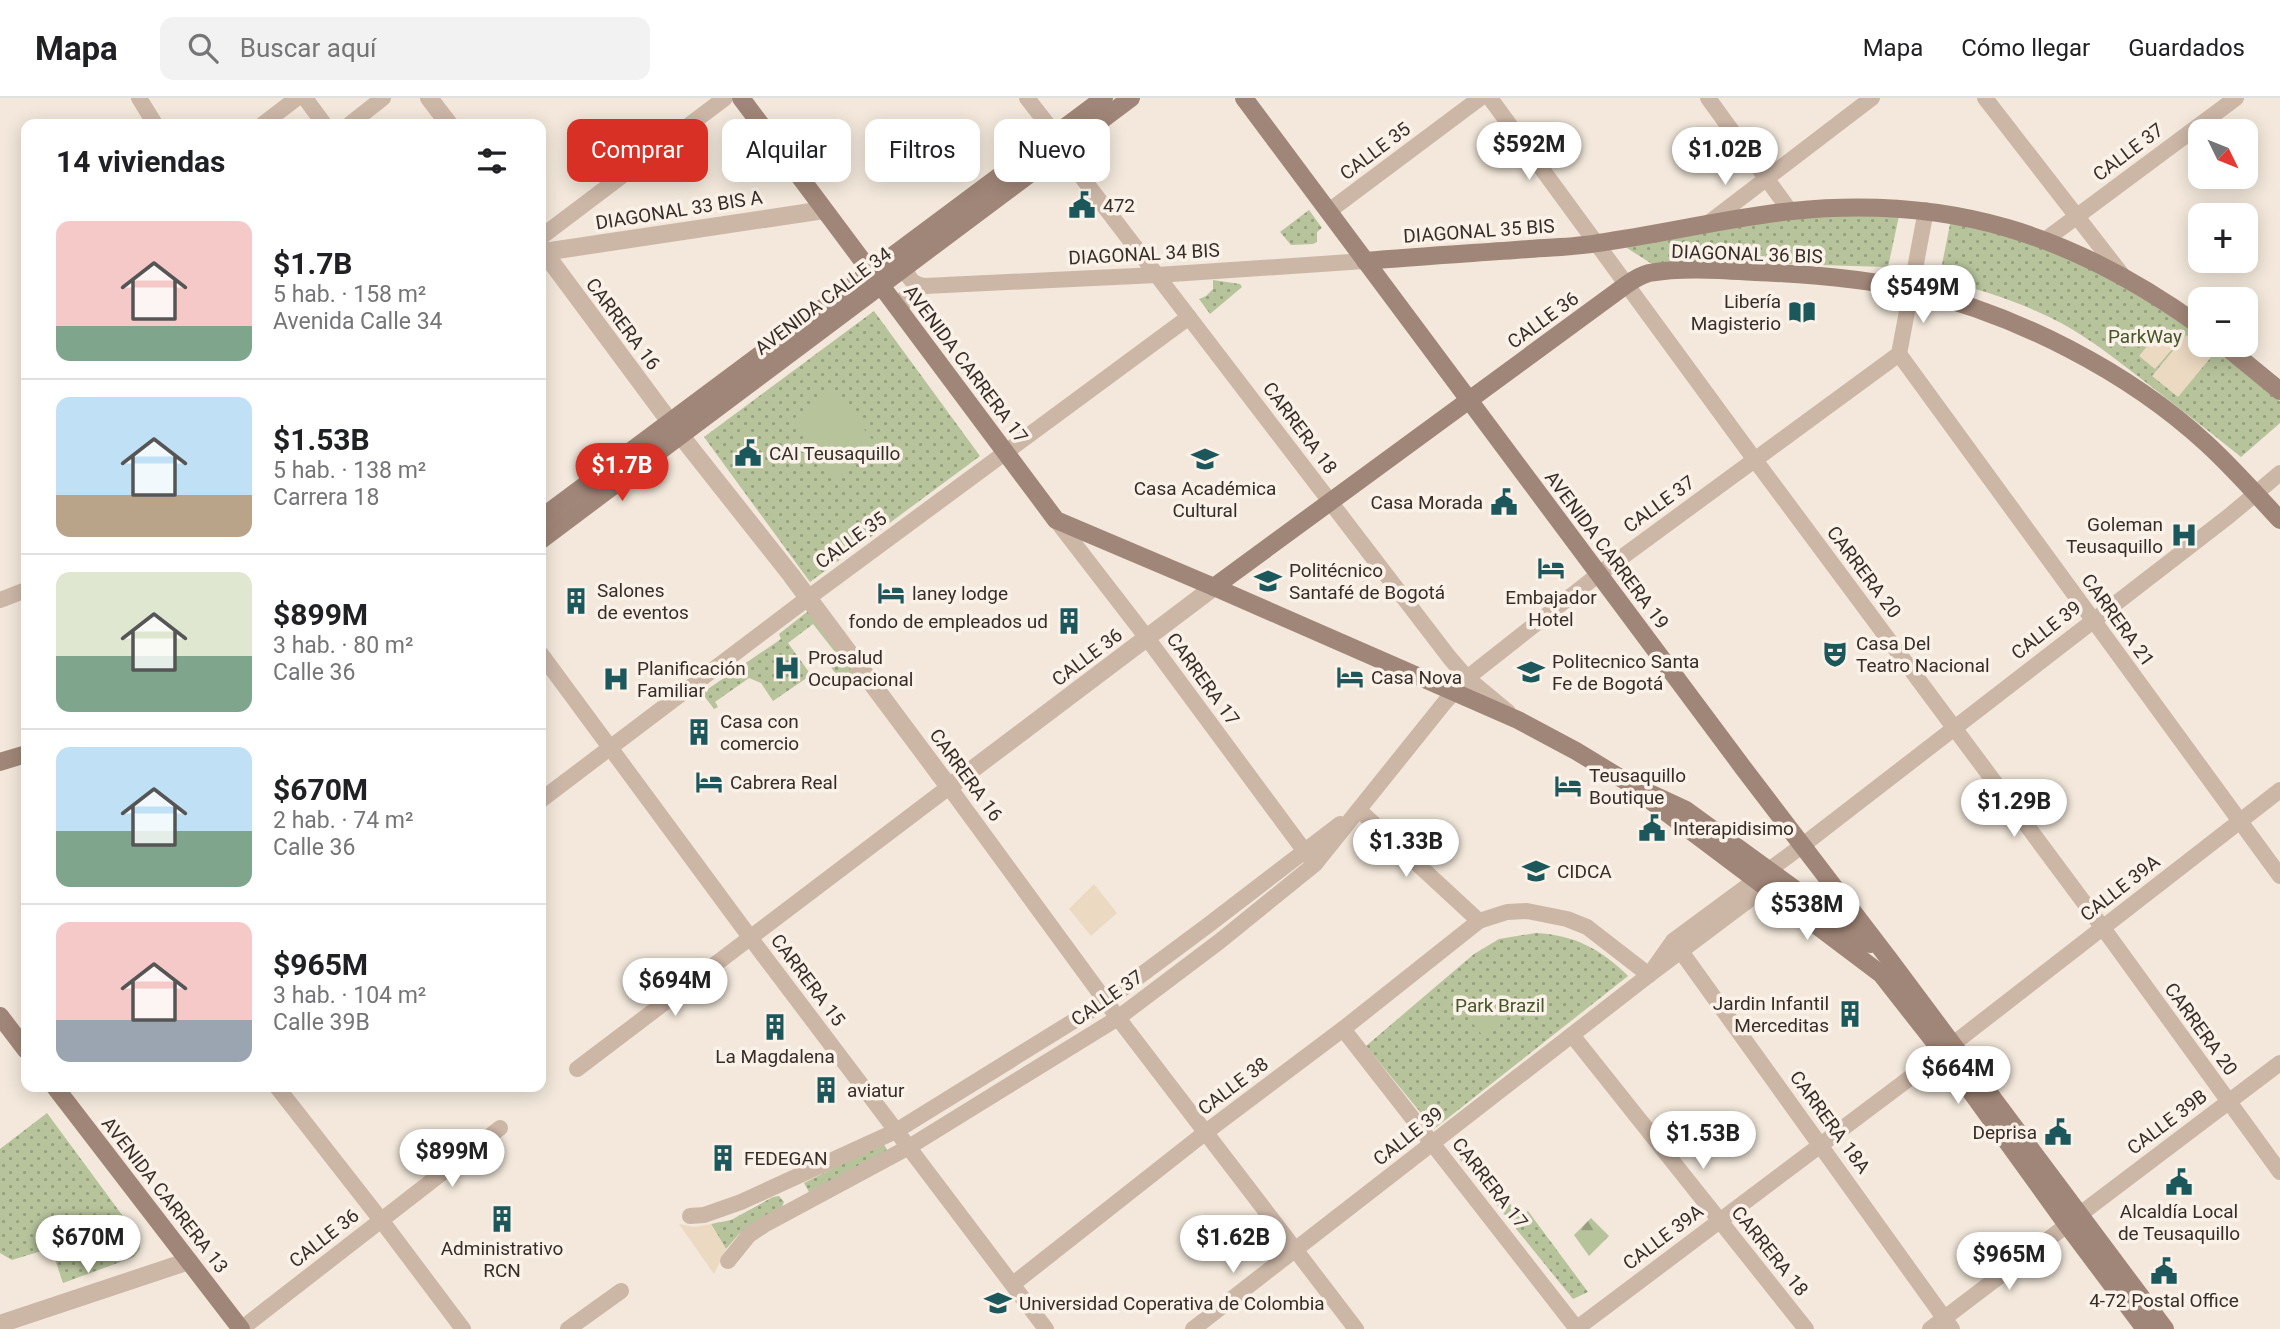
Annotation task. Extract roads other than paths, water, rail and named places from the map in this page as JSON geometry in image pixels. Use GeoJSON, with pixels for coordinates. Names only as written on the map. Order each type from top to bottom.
{"type":"FeatureCollection","features":[{"type":"Feature","properties":{"kind":"main road","name":"AVENIDA CARRERA 17"},"geometry":{"type":"LineString","coordinates":[[741,98],[1056,520]]}},
{"type":"Feature","properties":{"kind":"main road","name":"AVENIDA CALLE 34"},"geometry":{"type":"LineString","coordinates":[[1082,119],[1104,98]]}},
{"type":"Feature","properties":{"kind":"main road","name":"AVENIDA CALLE 34"},"geometry":{"type":"LineString","coordinates":[[1096,119],[1131,98]]}},
{"type":"Feature","properties":{"kind":"main road","name":"AVENIDA CARRERA 19"},"geometry":{"type":"LineString","coordinates":[[1244,98],[1889,959],[1948,1048],[2073,1220],[2145,1329]]}},
{"type":"Feature","properties":{"kind":"main road","name":"AVENIDA CALLE 34"},"geometry":{"type":"LineString","coordinates":[[546,536],[675,429],[1004,182]]}},
{"type":"Feature","properties":{"kind":"main road","name":"AVENIDA CALLE 34"},"geometry":{"type":"LineString","coordinates":[[876,278],[906,265],[1009,182]]}},
{"type":"Feature","properties":{"kind":"main road","name":"DIAGONAL 36 BIS"},"geometry":{"type":"LineString","coordinates":[[1597,244],[1790,211],[1877,206],[1927,211],[1973,218],[2045,240],[2101,264],[2151,292],[2188,318]]}},
{"type":"Feature","properties":{"kind":"main road","name":"DIAGONAL 35 BIS"},"geometry":{"type":"LineString","coordinates":[[1365,261],[1597,244]]}},
{"type":"Feature","properties":{"kind":"main road","name":"DIAGONAL 36 BIS"},"geometry":{"type":"LineString","coordinates":[[1626,285],[1650,273],[1738,271],[1857,281],[1911,289],[1973,309],[2033,331],[2102,368],[2164,410],[2205,442],[2280,520]]}},
{"type":"Feature","properties":{"kind":"main road","name":"CALLE 36"},"geometry":{"type":"LineString","coordinates":[[1214,587],[1626,285]]}},
{"type":"Feature","properties":{"kind":"main road"},"geometry":{"type":"LineString","coordinates":[[2239,357],[2280,391]]}},
{"type":"Feature","properties":{"kind":"main road","name":"AVENIDA CALLE 34"},"geometry":{"type":"LineString","coordinates":[[546,515],[675,429]]}},
{"type":"Feature","properties":{"kind":"main road"},"geometry":{"type":"LineString","coordinates":[[1056,520],[1518,720],[1632,785],[1680,824],[1889,959]]}},
{"type":"Feature","properties":{"kind":"main road"},"geometry":{"type":"LineString","coordinates":[[0,762],[21,756]]}},
{"type":"Feature","properties":{"kind":"main road","name":"AVENIDA CARRERA 19"},"geometry":{"type":"LineString","coordinates":[[1767,878],[1871,966],[1948,1048]]}},
{"type":"Feature","properties":{"kind":"main road"},"geometry":{"type":"LineString","coordinates":[[0,1016],[21,1043]]}},
{"type":"Feature","properties":{"kind":"main road","name":"AVENIDA CARRERA 13"},"geometry":{"type":"LineString","coordinates":[[59,1092],[241,1329]]}},
{"type":"Feature","properties":{"kind":"main road","name":"AVENIDA CARRERA 19"},"geometry":{"type":"LineString","coordinates":[[2073,1220],[2165,1329]]}},
{"type":"Feature","properties":{"kind":"street"},"geometry":{"type":"LineString","coordinates":[[139,98],[152,119]]}},
{"type":"Feature","properties":{"kind":"street"},"geometry":{"type":"LineString","coordinates":[[276,119],[297,98]]}},
{"type":"Feature","properties":{"kind":"street"},"geometry":{"type":"LineString","coordinates":[[304,98],[320,119]]}},
{"type":"Feature","properties":{"kind":"street"},"geometry":{"type":"LineString","coordinates":[[356,119],[383,98]]}},
{"type":"Feature","properties":{"kind":"street"},"geometry":{"type":"LineString","coordinates":[[429,98],[445,119]]}},
{"type":"Feature","properties":{"kind":"street"},"geometry":{"type":"LineString","coordinates":[[546,250],[725,98]]}},
{"type":"Feature","properties":{"kind":"street","name":"CARRERA 18"},"geometry":{"type":"LineString","coordinates":[[1027,98],[1042,119]]}},
{"type":"Feature","properties":{"kind":"street","name":"CALLE 35"},"geometry":{"type":"LineString","coordinates":[[1329,211],[1480,98]]}},
{"type":"Feature","properties":{"kind":"street","name":"CARRERA 20"},"geometry":{"type":"LineString","coordinates":[[1490,98],[2280,1172]]}},
{"type":"Feature","properties":{"kind":"street"},"geometry":{"type":"LineString","coordinates":[[1709,98],[1790,211]]}},
{"type":"Feature","properties":{"kind":"street"},"geometry":{"type":"LineString","coordinates":[[1706,225],[1872,98]]}},
{"type":"Feature","properties":{"kind":"street"},"geometry":{"type":"LineString","coordinates":[[1985,98],[2123,277]]}},
{"type":"Feature","properties":{"kind":"street","name":"CALLE 37"},"geometry":{"type":"LineString","coordinates":[[2045,240],[2236,98]]}},
{"type":"Feature","properties":{"kind":"street","name":"CARRERA 18"},"geometry":{"type":"LineString","coordinates":[[1088,182],[1449,657],[1467,678],[1518,720]]}},
{"type":"Feature","properties":{"kind":"street","name":"DIAGONAL 33 BIS A"},"geometry":{"type":"LineString","coordinates":[[546,253],[824,210]]}},
{"type":"Feature","properties":{"kind":"street"},"geometry":{"type":"LineString","coordinates":[[1899,354],[1927,211]]}},
{"type":"Feature","properties":{"kind":"street","name":"CARRERA 16"},"geometry":{"type":"LineString","coordinates":[[546,257],[675,429],[808,598],[1118,1018],[1356,1329]]}},
{"type":"Feature","properties":{"kind":"street","name":"DIAGONAL 34 BIS"},"geometry":{"type":"LineString","coordinates":[[925,286],[1157,275],[1365,261]]}},
{"type":"Feature","properties":{"kind":"street"},"geometry":{"type":"LineString","coordinates":[[906,265],[909,278],[925,286]]}},
{"type":"Feature","properties":{"kind":"street"},"geometry":{"type":"LineString","coordinates":[[900,311],[906,296],[925,286]]}},
{"type":"Feature","properties":{"kind":"street","name":"CALLE 35"},"geometry":{"type":"LineString","coordinates":[[546,796],[808,598],[1189,317]]}},
{"type":"Feature","properties":{"kind":"street","name":"CALLE 37"},"geometry":{"type":"LineString","coordinates":[[728,1261],[749,1235],[909,1147],[1014,1083],[1118,1018],[1220,941],[1315,864],[1467,678],[1599,574],[1899,354]]}},
{"type":"Feature","properties":{"kind":"street","name":"CARRERA 21"},"geometry":{"type":"LineString","coordinates":[[1899,354],[2280,876]]}},
{"type":"Feature","properties":{"kind":"street","name":"CALLE 39"},"geometry":{"type":"LineString","coordinates":[[1193,1329],[1572,1035],[1648,975],[1677,946],[1767,878],[1803,845],[2280,473]]}},
{"type":"Feature","properties":{"kind":"street","name":"CARRERA 17"},"geometry":{"type":"LineString","coordinates":[[1056,520],[1315,864]]}},
{"type":"Feature","properties":{"kind":"street","name":"CALLE 36"},"geometry":{"type":"LineString","coordinates":[[577,1069],[1214,587]]}},
{"type":"Feature","properties":{"kind":"street"},"geometry":{"type":"LineString","coordinates":[[0,600],[21,592]]}},
{"type":"Feature","properties":{"kind":"street","name":"CARRERA 15"},"geometry":{"type":"LineString","coordinates":[[546,661],[750,938],[1046,1329]]}},
{"type":"Feature","properties":{"kind":"street","name":"CALLE 39A"},"geometry":{"type":"LineString","coordinates":[[1577,1329],[1948,1048],[2280,790]]}},
{"type":"Feature","properties":{"kind":"street"},"geometry":{"type":"LineString","coordinates":[[1359,810],[1479,921],[1507,912],[1527,911],[1567,919],[1587,928],[1648,975]]}},
{"type":"Feature","properties":{"kind":"street","name":"CALLE 37"},"geometry":{"type":"LineString","coordinates":[[690,1216],[741,1202],[896,1132],[1106,1001],[1359,810]]}},
{"type":"Feature","properties":{"kind":"street","name":"CALLE 38"},"geometry":{"type":"LineString","coordinates":[[1013,1284],[1479,921]]}},
{"type":"Feature","properties":{"kind":"street"},"geometry":{"type":"LineString","coordinates":[[1208,926],[1220,941]]}},
{"type":"Feature","properties":{"kind":"street","name":"CARRERA 18A"},"geometry":{"type":"LineString","coordinates":[[1677,946],[1948,1324]]}},
{"type":"Feature","properties":{"kind":"street","name":"CARRERA 17"},"geometry":{"type":"LineString","coordinates":[[1343,1029],[1577,1329]]}},
{"type":"Feature","properties":{"kind":"street","name":"CARRERA 18"},"geometry":{"type":"LineString","coordinates":[[1572,1035],[1806,1329]]}},
{"type":"Feature","properties":{"kind":"street","name":"CALLE 39B"},"geometry":{"type":"LineString","coordinates":[[1930,1329],[1948,1324],[2073,1220],[2280,1063]]}},
{"type":"Feature","properties":{"kind":"street"},"geometry":{"type":"LineString","coordinates":[[1002,1065],[1014,1083]]}},
{"type":"Feature","properties":{"kind":"street"},"geometry":{"type":"LineString","coordinates":[[281,1092],[382,1220],[463,1329]]}},
{"type":"Feature","properties":{"kind":"street","name":"CALLE 36"},"geometry":{"type":"LineString","coordinates":[[241,1329],[500,1128]]}},
{"type":"Feature","properties":{"kind":"street"},"geometry":{"type":"LineString","coordinates":[[785,1182],[798,1207]]}},
{"type":"Feature","properties":{"kind":"street"},"geometry":{"type":"LineString","coordinates":[[0,1324],[189,1261]]}},
{"type":"Feature","properties":{"kind":"street"},"geometry":{"type":"LineString","coordinates":[[568,1329],[621,1291]]}},
{"type":"Feature","properties":{"kind":"place","name":"472"},"geometry":{"type":"Point","coordinates":[1082,205]}},
{"type":"Feature","properties":{"kind":"place","name":"Libería Magisterio"},"geometry":{"type":"Point","coordinates":[1802,312]}},
{"type":"Feature","properties":{"kind":"place","name":"CAI Teusaquillo"},"geometry":{"type":"Point","coordinates":[748,453]}},
{"type":"Feature","properties":{"kind":"place","name":"Casa Académica Cultural"},"geometry":{"type":"Point","coordinates":[1205,459]}},
{"type":"Feature","properties":{"kind":"place","name":"Casa Morada"},"geometry":{"type":"Point","coordinates":[1504,502]}},
{"type":"Feature","properties":{"kind":"place","name":"Goleman Teusaquillo"},"geometry":{"type":"Point","coordinates":[2184,535]}},
{"type":"Feature","properties":{"kind":"place","name":"Embajador Hotel"},"geometry":{"type":"Point","coordinates":[1551,568]}},
{"type":"Feature","properties":{"kind":"place","name":"Politécnico Santafé de Bogotá"},"geometry":{"type":"Point","coordinates":[1268,581]}},
{"type":"Feature","properties":{"kind":"place","name":"laney lodge"},"geometry":{"type":"Point","coordinates":[891,593]}},
{"type":"Feature","properties":{"kind":"place","name":"Salones de eventos"},"geometry":{"type":"Point","coordinates":[576,601]}},
{"type":"Feature","properties":{"kind":"place","name":"fondo de empleados ud"},"geometry":{"type":"Point","coordinates":[1069,621]}},
{"type":"Feature","properties":{"kind":"place","name":"Casa Del Teatro Nacional"},"geometry":{"type":"Point","coordinates":[1835,654]}},
{"type":"Feature","properties":{"kind":"place","name":"Prosalud Ocupacional"},"geometry":{"type":"Point","coordinates":[787,668]}},
{"type":"Feature","properties":{"kind":"place","name":"Politecnico Santa Fe de Bogotá"},"geometry":{"type":"Point","coordinates":[1531,672]}},
{"type":"Feature","properties":{"kind":"place","name":"Casa Nova"},"geometry":{"type":"Point","coordinates":[1350,677]}},
{"type":"Feature","properties":{"kind":"place","name":"Planificación Familiar"},"geometry":{"type":"Point","coordinates":[616,679]}},
{"type":"Feature","properties":{"kind":"place","name":"Casa con comercio"},"geometry":{"type":"Point","coordinates":[699,732]}},
{"type":"Feature","properties":{"kind":"place","name":"Cabrera Real"},"geometry":{"type":"Point","coordinates":[709,782]}},
{"type":"Feature","properties":{"kind":"place","name":"Teusaquillo Boutique"},"geometry":{"type":"Point","coordinates":[1568,786]}},
{"type":"Feature","properties":{"kind":"place","name":"Interapidisimo"},"geometry":{"type":"Point","coordinates":[1652,828]}},
{"type":"Feature","properties":{"kind":"place","name":"CIDCA"},"geometry":{"type":"Point","coordinates":[1536,871]}},
{"type":"Feature","properties":{"kind":"place","name":"Jardin Infantil Merceditas"},"geometry":{"type":"Point","coordinates":[1850,1014]}},
{"type":"Feature","properties":{"kind":"place","name":"La Magdalena"},"geometry":{"type":"Point","coordinates":[775,1027]}},
{"type":"Feature","properties":{"kind":"place","name":"aviatur"},"geometry":{"type":"Point","coordinates":[826,1090]}},
{"type":"Feature","properties":{"kind":"place","name":"Deprisa"},"geometry":{"type":"Point","coordinates":[2058,1132]}},
{"type":"Feature","properties":{"kind":"place","name":"FEDEGAN"},"geometry":{"type":"Point","coordinates":[723,1158]}},
{"type":"Feature","properties":{"kind":"place","name":"Alcaldía Local de Teusaquillo"},"geometry":{"type":"Point","coordinates":[2179,1182]}},
{"type":"Feature","properties":{"kind":"place","name":"Administrativo RCN"},"geometry":{"type":"Point","coordinates":[502,1219]}},
{"type":"Feature","properties":{"kind":"place","name":"4-72 Postal Office"},"geometry":{"type":"Point","coordinates":[2164,1271]}},
{"type":"Feature","properties":{"kind":"place","name":"Universidad Coperativa de Colombia"},"geometry":{"type":"Point","coordinates":[998,1303]}},
{"type":"Feature","properties":{"kind":"park label","name":"ParkWay"},"geometry":{"type":"Point","coordinates":[2145,336]}},
{"type":"Feature","properties":{"kind":"park label","name":"Park Brazil"},"geometry":{"type":"Point","coordinates":[1500,1005]}}]}
